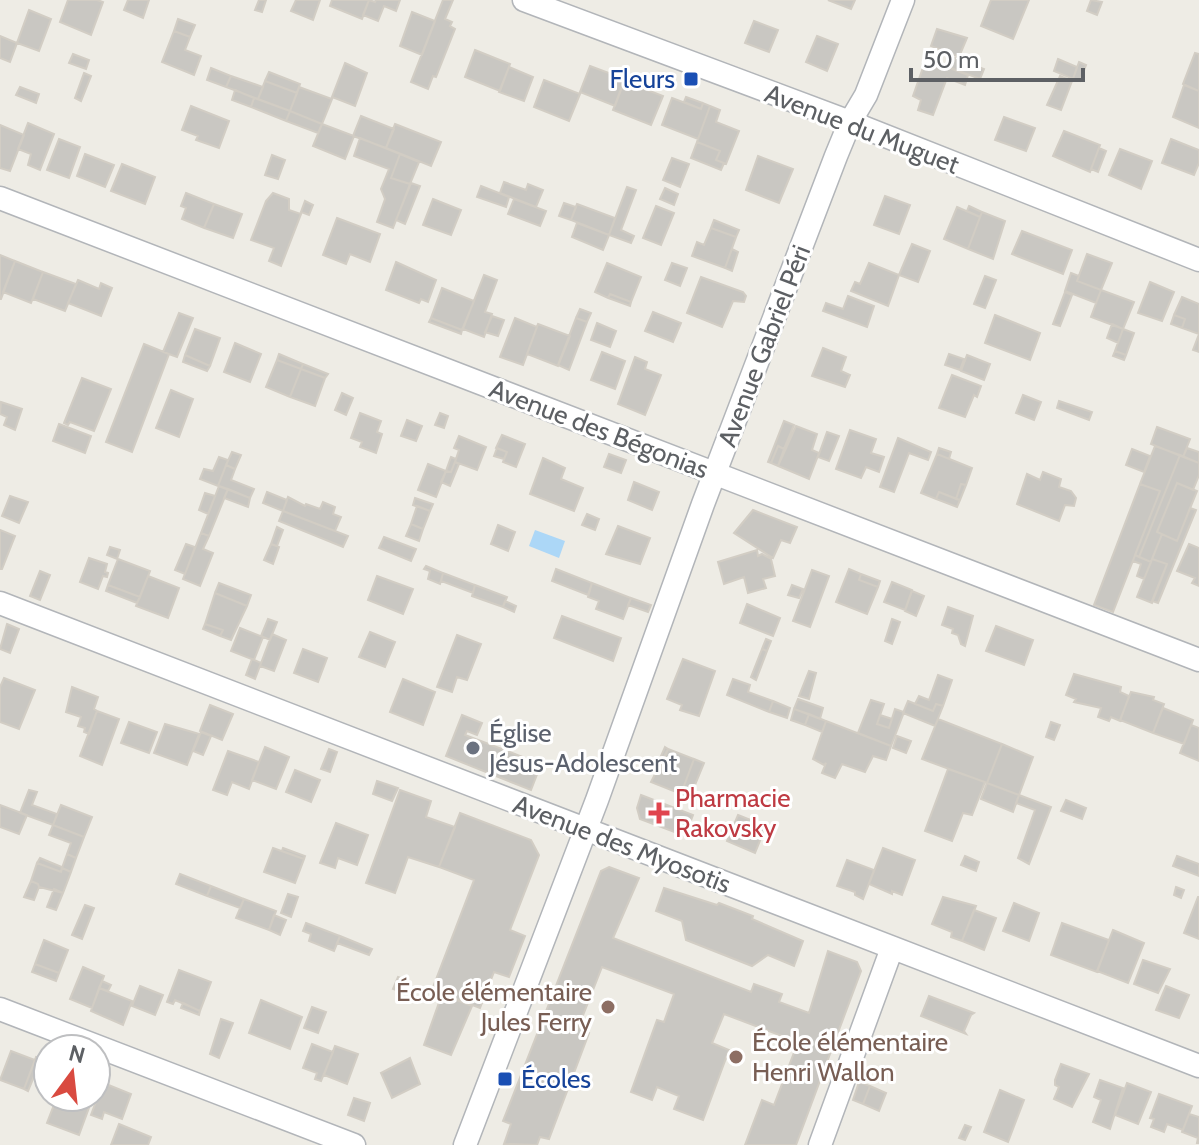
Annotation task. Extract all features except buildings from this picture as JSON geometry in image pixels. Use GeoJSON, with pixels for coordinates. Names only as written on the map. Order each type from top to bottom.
{"type":"FeatureCollection","features":[{"type":"Feature","properties":{"kind":"street","name":"Avenue du Muguet"},"geometry":{"type":"LineString","coordinates":[[524,0],[850,122],[1199,260]]}},
{"type":"Feature","properties":{"kind":"street","name":"Avenue Gabriel Péri"},"geometry":{"type":"LineString","coordinates":[[465,1145],[585,831],[715,473],[850,122],[866,95],[903,0]]}},
{"type":"Feature","properties":{"kind":"street","name":"Avenue des Bégonias"},"geometry":{"type":"LineString","coordinates":[[0,198],[1199,660]]}},
{"type":"Feature","properties":{"kind":"street","name":"Avenue des Myosotis"},"geometry":{"type":"LineString","coordinates":[[0,603],[1199,1066]]}},
{"type":"Feature","properties":{"kind":"street"},"geometry":{"type":"LineString","coordinates":[[820,1145],[892,948]]}},
{"type":"Feature","properties":{"kind":"street"},"geometry":{"type":"LineString","coordinates":[[0,1009],[354,1145]]}},
{"type":"Feature","properties":{"kind":"water"},"geometry":{"type":"Polygon","coordinates":[[[535,530],[565,541],[559,558],[529,546],[535,530]]]}},
{"type":"Feature","properties":{"kind":"place","name":"Fleurs"},"geometry":{"type":"Point","coordinates":[691,79]}},
{"type":"Feature","properties":{"kind":"place","name":"Église Jésus-Adolescent"},"geometry":{"type":"Point","coordinates":[473,748]}},
{"type":"Feature","properties":{"kind":"place","name":"Pharmacie Rakovsky"},"geometry":{"type":"Point","coordinates":[659,813]}},
{"type":"Feature","properties":{"kind":"place","name":"École élémentaire Jules Ferry"},"geometry":{"type":"Point","coordinates":[608,1007]}},
{"type":"Feature","properties":{"kind":"place","name":"École élémentaire Henri Wallon"},"geometry":{"type":"Point","coordinates":[736,1057]}},
{"type":"Feature","properties":{"kind":"place","name":"Écoles"},"geometry":{"type":"Point","coordinates":[505,1079]}}]}
